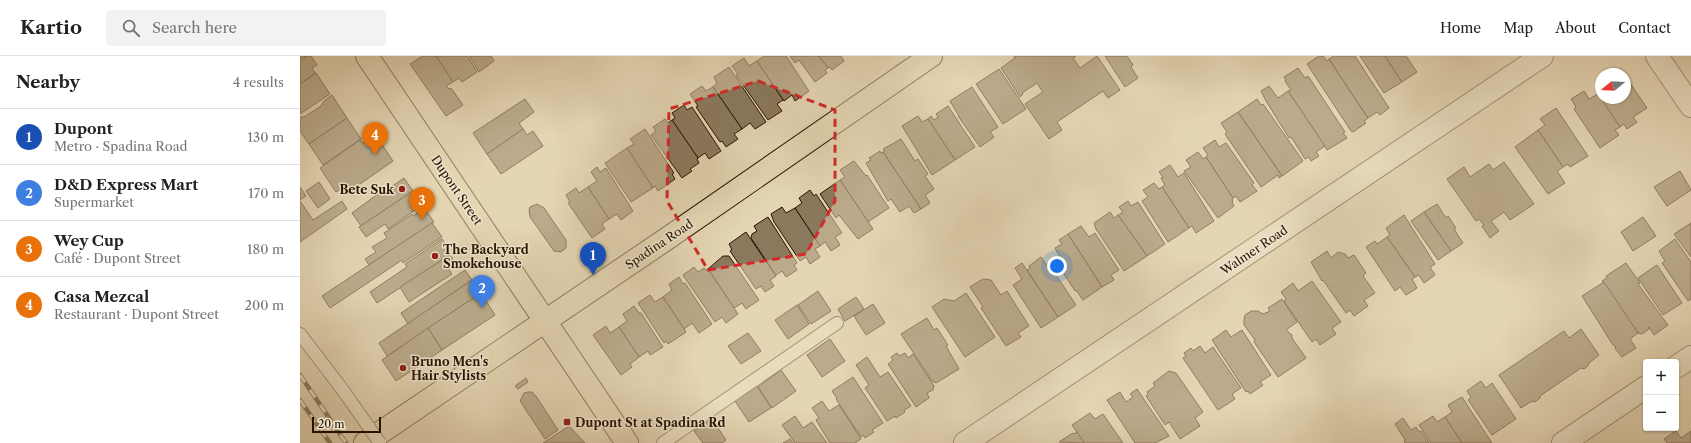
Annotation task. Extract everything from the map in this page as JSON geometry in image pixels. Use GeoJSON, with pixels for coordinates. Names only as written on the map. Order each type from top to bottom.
{"type":"FeatureCollection","features":[{"type":"Feature","properties":{"kind":"main road","name":"Dupont Street"},"geometry":{"type":"LineString","coordinates":[[367,56],[627,443]]}},
{"type":"Feature","properties":{"kind":"main road","name":"Spadina Road"},"geometry":{"type":"LineString","coordinates":[[365,443],[678,231],[931,56]]}},
{"type":"Feature","properties":{"kind":"street","name":"Walmer Road"},"geometry":{"type":"LineString","coordinates":[[965,443],[1542,56]]}},
{"type":"Feature","properties":{"kind":"street"},"geometry":{"type":"LineString","coordinates":[[1657,56],[1691,106]]}},
{"type":"Feature","properties":{"kind":"street"},"geometry":{"type":"LineString","coordinates":[[1679,365],[1691,357]]}},
{"type":"Feature","properties":{"kind":"street"},"geometry":{"type":"LineString","coordinates":[[1563,443],[1643,390]]}},
{"type":"Feature","properties":{"kind":"lane"},"geometry":{"type":"LineString","coordinates":[[663,443],[838,323]]}},
{"type":"Feature","properties":{"kind":"lane"},"geometry":{"type":"LineString","coordinates":[[300,334],[342,389],[380,443]]}},
{"type":"Feature","properties":{"kind":"highlighted area"},"geometry":{"type":"Polygon","coordinates":[[[758,81],[835,110],[835,201],[806,254],[708,270],[667,201],[669,109],[758,81]]]}},
{"type":"Feature","properties":{"kind":"building"},"geometry":{"type":"Polygon","coordinates":[[[300,56],[307,56],[300,61],[300,56]]]}},
{"type":"Feature","properties":{"kind":"building"},"geometry":{"type":"Polygon","coordinates":[[[307,56],[311,56],[317,65],[312,68],[315,73],[300,84],[300,61],[307,56]]]}},
{"type":"Feature","properties":{"kind":"building"},"geometry":{"type":"Polygon","coordinates":[[[423,56],[436,56],[453,82],[446,86],[449,89],[451,88],[463,105],[446,116],[410,64],[423,56]]]}},
{"type":"Feature","properties":{"kind":"building"},"geometry":{"type":"Polygon","coordinates":[[[436,56],[467,56],[477,72],[462,82],[459,78],[453,82],[436,56]]]}},
{"type":"Feature","properties":{"kind":"building"},"geometry":{"type":"Polygon","coordinates":[[[469,56],[491,56],[494,61],[479,72],[469,56]]]}},
{"type":"Feature","properties":{"kind":"building"},"geometry":{"type":"Polygon","coordinates":[[[764,56],[786,56],[809,91],[795,101],[792,95],[784,101],[757,61],[764,56]]]}},
{"type":"Feature","properties":{"kind":"building"},"geometry":{"type":"Polygon","coordinates":[[[790,56],[819,56],[828,68],[825,70],[827,73],[815,82],[799,60],[795,63],[790,56]]]}},
{"type":"Feature","properties":{"kind":"building"},"geometry":{"type":"Polygon","coordinates":[[[819,56],[841,56],[844,61],[832,70],[830,67],[828,68],[819,56]]]}},
{"type":"Feature","properties":{"kind":"building"},"geometry":{"type":"Polygon","coordinates":[[[1014,56],[1076,56],[1073,58],[1080,68],[1097,56],[1120,90],[1108,98],[1103,91],[1057,122],[1062,130],[1049,139],[1025,104],[1043,92],[1037,83],[1022,93],[1023,94],[1020,97],[1001,68],[1015,58],[1014,56]]]}},
{"type":"Feature","properties":{"kind":"building"},"geometry":{"type":"Polygon","coordinates":[[[1105,56],[1127,56],[1133,65],[1131,67],[1138,78],[1125,87],[1105,56]]]}},
{"type":"Feature","properties":{"kind":"building"},"geometry":{"type":"Polygon","coordinates":[[[1319,56],[1323,56],[1327,61],[1329,59],[1368,118],[1364,121],[1366,123],[1353,132],[1307,64],[1319,56]]]}},
{"type":"Feature","properties":{"kind":"building"},"geometry":{"type":"Polygon","coordinates":[[[1332,56],[1355,56],[1389,108],[1380,115],[1377,112],[1368,118],[1329,59],[1333,57],[1332,56]]]}},
{"type":"Feature","properties":{"kind":"building"},"geometry":{"type":"Polygon","coordinates":[[[1360,56],[1385,56],[1402,82],[1384,93],[1360,56]]]}},
{"type":"Feature","properties":{"kind":"building"},"geometry":{"type":"Polygon","coordinates":[[[1385,56],[1406,56],[1417,72],[1402,82],[1385,56]]]}},
{"type":"Feature","properties":{"kind":"building"},"geometry":{"type":"Polygon","coordinates":[[[744,58],[749,66],[757,61],[783,100],[777,104],[782,111],[768,120],[736,75],[738,74],[732,66],[744,58]]]}},
{"type":"Feature","properties":{"kind":"building"},"geometry":{"type":"Polygon","coordinates":[[[729,67],[766,122],[755,129],[750,123],[742,129],[713,87],[717,83],[714,77],[729,67]]]}},
{"type":"Feature","properties":{"kind":"building"},"geometry":{"type":"Polygon","coordinates":[[[1298,68],[1305,78],[1308,76],[1345,132],[1343,133],[1347,138],[1327,150],[1288,91],[1291,90],[1284,77],[1298,68]]]}},
{"type":"Feature","properties":{"kind":"building"},"geometry":{"type":"Polygon","coordinates":[[[999,69],[1026,109],[1003,124],[976,84],[999,69]]]}},
{"type":"Feature","properties":{"kind":"building"},"geometry":{"type":"Polygon","coordinates":[[[316,73],[330,94],[300,114],[300,84],[316,73]]]}},
{"type":"Feature","properties":{"kind":"building"},"geometry":{"type":"Polygon","coordinates":[[[1631,84],[1647,108],[1633,117],[1637,122],[1627,129],[1624,124],[1620,127],[1605,104],[1631,104],[1631,84]]]}},
{"type":"Feature","properties":{"kind":"building"},"geometry":{"type":"Polygon","coordinates":[[[702,86],[706,91],[713,87],[742,129],[734,134],[738,139],[726,147],[722,141],[720,142],[696,107],[698,106],[690,94],[702,86]]]}},
{"type":"Feature","properties":{"kind":"building"},"geometry":{"type":"Polygon","coordinates":[[[1269,86],[1278,98],[1288,91],[1325,146],[1316,152],[1319,156],[1311,161],[1309,157],[1305,159],[1291,137],[1289,138],[1261,91],[1269,86]]]}},
{"type":"Feature","properties":{"kind":"building"},"geometry":{"type":"Polygon","coordinates":[[[972,87],[998,127],[990,132],[994,137],[980,147],[958,116],[950,101],[972,87]]]}},
{"type":"Feature","properties":{"kind":"building"},"geometry":{"type":"Polygon","coordinates":[[[1584,91],[1589,99],[1595,96],[1595,104],[1605,104],[1620,127],[1615,130],[1619,135],[1600,148],[1574,109],[1576,107],[1571,99],[1584,91]]]}},
{"type":"Feature","properties":{"kind":"building"},"geometry":{"type":"Polygon","coordinates":[[[332,95],[347,118],[309,144],[300,131],[300,117],[304,117],[321,106],[324,101],[332,95]]]}},
{"type":"Feature","properties":{"kind":"building"},"geometry":{"type":"Polygon","coordinates":[[[525,99],[534,112],[519,123],[523,129],[487,154],[473,133],[525,99]]]}},
{"type":"Feature","properties":{"kind":"building"},"geometry":{"type":"Polygon","coordinates":[[[1257,99],[1261,105],[1263,104],[1303,161],[1282,176],[1238,112],[1257,99]]]}},
{"type":"Feature","properties":{"kind":"building"},"geometry":{"type":"Polygon","coordinates":[[[684,105],[687,110],[692,107],[721,151],[709,159],[705,153],[698,158],[672,120],[675,118],[672,113],[684,105]]]}},
{"type":"Feature","properties":{"kind":"building"},"geometry":{"type":"Polygon","coordinates":[[[948,106],[975,147],[955,160],[928,119],[931,116],[934,120],[938,117],[936,114],[948,106]]]}},
{"type":"Feature","properties":{"kind":"building"},"geometry":{"type":"Polygon","coordinates":[[[1556,108],[1588,156],[1570,167],[1568,164],[1563,167],[1538,130],[1545,125],[1540,119],[1556,108]]]}},
{"type":"Feature","properties":{"kind":"building"},"geometry":{"type":"Polygon","coordinates":[[[1238,112],[1282,176],[1279,178],[1278,175],[1261,187],[1225,134],[1227,132],[1221,123],[1238,112]]]}},
{"type":"Feature","properties":{"kind":"building"},"geometry":{"type":"Polygon","coordinates":[[[918,116],[922,122],[928,119],[955,160],[932,175],[902,126],[918,116]]]}},
{"type":"Feature","properties":{"kind":"building"},"geometry":{"type":"Polygon","coordinates":[[[347,118],[361,139],[323,165],[309,144],[347,118]]]}},
{"type":"Feature","properties":{"kind":"building"},"geometry":{"type":"Polygon","coordinates":[[[665,119],[668,123],[672,120],[698,158],[699,163],[690,169],[692,171],[682,178],[651,135],[656,131],[653,127],[665,119]]]}},
{"type":"Feature","properties":{"kind":"building"},"geometry":{"type":"Polygon","coordinates":[[[523,129],[527,135],[533,131],[543,146],[501,174],[487,154],[523,129]]]}},
{"type":"Feature","properties":{"kind":"building"},"geometry":{"type":"Polygon","coordinates":[[[645,129],[674,173],[672,174],[675,179],[658,191],[655,186],[653,188],[627,148],[634,144],[630,139],[645,129]]]}},
{"type":"Feature","properties":{"kind":"building"},"geometry":{"type":"Polygon","coordinates":[[[1538,130],[1563,167],[1557,171],[1565,183],[1548,194],[1515,147],[1538,130]]]}},
{"type":"Feature","properties":{"kind":"building"},"geometry":{"type":"Polygon","coordinates":[[[375,134],[393,161],[350,191],[346,185],[336,192],[320,168],[360,140],[363,143],[375,134]]]}},
{"type":"Feature","properties":{"kind":"building"},"geometry":{"type":"Polygon","coordinates":[[[901,139],[915,161],[918,159],[928,174],[925,176],[934,189],[925,195],[930,203],[921,209],[883,152],[885,151],[883,149],[901,139]]]}},
{"type":"Feature","properties":{"kind":"building"},"geometry":{"type":"Polygon","coordinates":[[[1215,140],[1219,147],[1226,143],[1254,183],[1252,185],[1257,191],[1240,202],[1236,196],[1233,198],[1206,157],[1208,155],[1203,148],[1215,140]]]}},
{"type":"Feature","properties":{"kind":"building"},"geometry":{"type":"Polygon","coordinates":[[[627,148],[653,188],[631,202],[605,163],[627,148]]]}},
{"type":"Feature","properties":{"kind":"building"},"geometry":{"type":"Polygon","coordinates":[[[880,151],[881,153],[883,152],[921,209],[914,213],[909,206],[900,212],[891,199],[888,201],[866,163],[871,160],[869,158],[880,151]]]}},
{"type":"Feature","properties":{"kind":"building"},"geometry":{"type":"Polygon","coordinates":[[[1198,152],[1203,159],[1206,157],[1233,198],[1232,202],[1234,206],[1218,218],[1184,171],[1191,167],[1186,160],[1198,152]]]}},
{"type":"Feature","properties":{"kind":"building"},"geometry":{"type":"Polygon","coordinates":[[[854,161],[866,176],[867,175],[889,208],[868,222],[840,180],[845,177],[840,170],[854,161]]]}},
{"type":"Feature","properties":{"kind":"building"},"geometry":{"type":"Polygon","coordinates":[[[1504,162],[1534,204],[1510,220],[1504,212],[1491,221],[1499,231],[1490,238],[1482,226],[1484,225],[1479,219],[1476,221],[1447,179],[1464,167],[1470,177],[1489,164],[1493,170],[1504,162]]]}},
{"type":"Feature","properties":{"kind":"building"},"geometry":{"type":"Polygon","coordinates":[[[1170,165],[1178,177],[1184,173],[1214,221],[1196,233],[1192,226],[1189,228],[1162,187],[1165,185],[1161,178],[1163,177],[1159,172],[1170,165]]]}},
{"type":"Feature","properties":{"kind":"building"},"geometry":{"type":"Polygon","coordinates":[[[597,167],[600,172],[606,168],[633,211],[621,220],[617,214],[609,219],[588,187],[597,181],[591,172],[597,167]]]}},
{"type":"Feature","properties":{"kind":"building"},"geometry":{"type":"Polygon","coordinates":[[[1680,171],[1691,190],[1667,206],[1654,187],[1680,171]]]}},
{"type":"Feature","properties":{"kind":"building"},"geometry":{"type":"Polygon","coordinates":[[[404,178],[413,191],[361,226],[352,213],[390,185],[391,187],[404,178]]]}},
{"type":"Feature","properties":{"kind":"building"},"geometry":{"type":"Polygon","coordinates":[[[840,180],[873,229],[858,239],[839,215],[836,218],[820,194],[840,180]]]}},
{"type":"Feature","properties":{"kind":"building"},"geometry":{"type":"Polygon","coordinates":[[[319,182],[330,199],[318,208],[306,191],[319,182]]]}},
{"type":"Feature","properties":{"kind":"building"},"geometry":{"type":"Polygon","coordinates":[[[1154,183],[1159,189],[1162,187],[1189,228],[1168,242],[1142,201],[1148,197],[1143,190],[1154,183]]]}},
{"type":"Feature","properties":{"kind":"building"},"geometry":{"type":"Polygon","coordinates":[[[300,187],[306,196],[300,200],[300,187]]]}},
{"type":"Feature","properties":{"kind":"building"},"geometry":{"type":"Polygon","coordinates":[[[588,187],[609,219],[602,224],[605,229],[592,238],[568,203],[570,202],[566,195],[576,188],[579,193],[588,187]]]}},
{"type":"Feature","properties":{"kind":"building"},"geometry":{"type":"Polygon","coordinates":[[[810,190],[814,196],[816,194],[842,233],[835,237],[840,245],[831,251],[825,242],[820,246],[795,208],[802,203],[799,198],[810,190]]]}},
{"type":"Feature","properties":{"kind":"building"},"geometry":{"type":"Polygon","coordinates":[[[413,191],[422,205],[388,229],[385,224],[366,237],[359,227],[413,191]]]}},
{"type":"Feature","properties":{"kind":"building"},"geometry":{"type":"Polygon","coordinates":[[[300,201],[313,220],[342,201],[347,209],[300,242],[300,201]]]}},
{"type":"Feature","properties":{"kind":"building"},"geometry":{"type":"Polygon","coordinates":[[[1128,201],[1131,206],[1138,202],[1165,244],[1147,256],[1118,215],[1123,212],[1119,207],[1128,201]]]}},
{"type":"Feature","properties":{"kind":"building"},"geometry":{"type":"Polygon","coordinates":[[[537,204],[544,208],[566,240],[566,248],[561,252],[554,251],[530,217],[530,207],[537,204]]]}},
{"type":"Feature","properties":{"kind":"building"},"geometry":{"type":"Polygon","coordinates":[[[1437,204],[1446,218],[1448,216],[1456,228],[1454,229],[1463,243],[1451,251],[1424,212],[1437,204]]]}},
{"type":"Feature","properties":{"kind":"building"},"geometry":{"type":"Polygon","coordinates":[[[782,207],[786,213],[795,208],[820,246],[815,249],[820,257],[810,264],[806,257],[800,261],[774,222],[771,214],[782,207]]]}},
{"type":"Feature","properties":{"kind":"building"},"geometry":{"type":"Polygon","coordinates":[[[424,208],[434,222],[369,265],[365,259],[376,252],[372,247],[387,238],[384,233],[412,214],[413,216],[424,208]]]}},
{"type":"Feature","properties":{"kind":"building"},"geometry":{"type":"Polygon","coordinates":[[[1110,212],[1114,218],[1118,215],[1147,256],[1124,271],[1096,229],[1094,223],[1110,212]]]}},
{"type":"Feature","properties":{"kind":"building"},"geometry":{"type":"Polygon","coordinates":[[[1424,212],[1451,251],[1438,260],[1411,221],[1424,212]]]}},
{"type":"Feature","properties":{"kind":"building"},"geometry":{"type":"Polygon","coordinates":[[[1404,215],[1435,264],[1430,267],[1435,275],[1424,283],[1419,275],[1415,277],[1387,237],[1390,235],[1386,228],[1404,215]]]}},
{"type":"Feature","properties":{"kind":"building"},"geometry":{"type":"Polygon","coordinates":[[[768,217],[797,263],[794,265],[797,270],[786,277],[782,271],[776,275],[751,238],[752,234],[757,231],[754,226],[768,217]]]}},
{"type":"Feature","properties":{"kind":"building"},"geometry":{"type":"Polygon","coordinates":[[[1643,217],[1656,236],[1633,251],[1621,232],[1643,217]]]}},
{"type":"Feature","properties":{"kind":"building"},"geometry":{"type":"Polygon","coordinates":[[[432,223],[442,237],[403,263],[402,260],[330,308],[322,296],[432,223]]]}},
{"type":"Feature","properties":{"kind":"building"},"geometry":{"type":"Polygon","coordinates":[[[1691,223],[1691,257],[1674,234],[1691,223]]]}},
{"type":"Feature","properties":{"kind":"building"},"geometry":{"type":"Polygon","coordinates":[[[1081,226],[1089,237],[1095,233],[1119,270],[1111,275],[1114,280],[1102,287],[1068,234],[1081,226]]]}},
{"type":"Feature","properties":{"kind":"building"},"geometry":{"type":"Polygon","coordinates":[[[746,232],[776,276],[770,280],[774,286],[765,292],[761,286],[756,289],[730,251],[732,250],[729,244],[746,232]]]}},
{"type":"Feature","properties":{"kind":"building"},"geometry":{"type":"Polygon","coordinates":[[[1068,234],[1102,287],[1083,300],[1076,290],[1075,291],[1059,266],[1061,264],[1057,258],[1060,257],[1055,248],[1062,244],[1059,240],[1068,234]]]}},
{"type":"Feature","properties":{"kind":"building"},"geometry":{"type":"Polygon","coordinates":[[[1387,237],[1415,277],[1412,279],[1417,288],[1406,295],[1400,287],[1395,291],[1366,247],[1375,241],[1377,244],[1387,237]]]}},
{"type":"Feature","properties":{"kind":"building"},"geometry":{"type":"Polygon","coordinates":[[[442,239],[449,249],[447,250],[450,255],[377,303],[370,292],[407,267],[405,264],[442,239]]]}},
{"type":"Feature","properties":{"kind":"building"},"geometry":{"type":"Polygon","coordinates":[[[1675,239],[1691,262],[1691,299],[1688,301],[1662,263],[1665,261],[1659,251],[1675,239]]]}},
{"type":"Feature","properties":{"kind":"building"},"geometry":{"type":"Polygon","coordinates":[[[1327,251],[1331,258],[1338,252],[1345,254],[1348,258],[1354,255],[1366,273],[1363,276],[1375,293],[1364,300],[1368,306],[1354,316],[1350,310],[1346,313],[1323,280],[1322,281],[1311,262],[1327,251]]]}},
{"type":"Feature","properties":{"kind":"building"},"geometry":{"type":"Polygon","coordinates":[[[450,255],[453,259],[446,265],[452,274],[409,302],[400,287],[450,255]]]}},
{"type":"Feature","properties":{"kind":"building"},"geometry":{"type":"Polygon","coordinates":[[[723,256],[729,256],[759,300],[746,309],[742,303],[734,308],[708,269],[723,256]]]}},
{"type":"Feature","properties":{"kind":"building"},"geometry":{"type":"Polygon","coordinates":[[[1041,257],[1050,270],[1052,269],[1076,305],[1058,317],[1027,270],[1030,268],[1029,266],[1041,257]]]}},
{"type":"Feature","properties":{"kind":"building"},"geometry":{"type":"Polygon","coordinates":[[[1022,263],[1058,317],[1041,328],[1013,285],[1022,279],[1015,268],[1022,263]]]}},
{"type":"Feature","properties":{"kind":"building"},"geometry":{"type":"Polygon","coordinates":[[[1626,263],[1640,283],[1638,284],[1668,325],[1654,335],[1649,327],[1648,330],[1642,334],[1638,333],[1602,281],[1607,278],[1606,276],[1626,263]]]}},
{"type":"Feature","properties":{"kind":"building"},"geometry":{"type":"Polygon","coordinates":[[[1657,265],[1682,303],[1663,315],[1638,278],[1657,265]]]}},
{"type":"Feature","properties":{"kind":"building"},"geometry":{"type":"Polygon","coordinates":[[[694,267],[698,272],[704,268],[706,270],[708,269],[738,314],[726,323],[722,317],[715,322],[683,275],[694,267]]]}},
{"type":"Feature","properties":{"kind":"building"},"geometry":{"type":"Polygon","coordinates":[[[465,270],[472,280],[408,324],[401,313],[465,270]]]}},
{"type":"Feature","properties":{"kind":"building"},"geometry":{"type":"Polygon","coordinates":[[[679,277],[683,284],[685,283],[712,324],[699,333],[692,323],[684,329],[663,297],[672,290],[669,284],[679,277]]]}},
{"type":"Feature","properties":{"kind":"building"},"geometry":{"type":"Polygon","coordinates":[[[983,279],[991,280],[1001,295],[1007,291],[1029,326],[1018,333],[1021,337],[1006,346],[981,308],[983,307],[970,287],[983,279]]]}},
{"type":"Feature","properties":{"kind":"building"},"geometry":{"type":"Polygon","coordinates":[[[472,280],[481,293],[387,356],[379,343],[472,280]]]}},
{"type":"Feature","properties":{"kind":"building"},"geometry":{"type":"Polygon","coordinates":[[[1312,281],[1341,322],[1332,328],[1336,334],[1320,345],[1316,339],[1312,342],[1284,301],[1286,299],[1281,292],[1293,283],[1298,291],[1312,281]]]}},
{"type":"Feature","properties":{"kind":"building"},"geometry":{"type":"Polygon","coordinates":[[[1604,282],[1638,333],[1630,339],[1636,348],[1622,357],[1582,296],[1604,282]]]}},
{"type":"Feature","properties":{"kind":"building"},"geometry":{"type":"Polygon","coordinates":[[[818,291],[831,311],[811,324],[798,305],[818,291]]]}},
{"type":"Feature","properties":{"kind":"building"},"geometry":{"type":"Polygon","coordinates":[[[481,293],[495,315],[442,350],[428,328],[481,293]]]}},
{"type":"Feature","properties":{"kind":"building"},"geometry":{"type":"Polygon","coordinates":[[[966,293],[995,337],[965,357],[932,307],[944,299],[954,301],[966,293]]]}},
{"type":"Feature","properties":{"kind":"building"},"geometry":{"type":"Polygon","coordinates":[[[650,295],[655,302],[663,297],[686,332],[668,344],[666,341],[664,343],[638,303],[650,295]]]}},
{"type":"Feature","properties":{"kind":"building"},"geometry":{"type":"Polygon","coordinates":[[[856,297],[864,309],[845,321],[838,309],[856,297]]]}},
{"type":"Feature","properties":{"kind":"building"},"geometry":{"type":"Polygon","coordinates":[[[1282,299],[1297,322],[1286,330],[1292,335],[1292,338],[1306,358],[1278,377],[1254,342],[1255,340],[1244,325],[1244,320],[1245,315],[1251,311],[1258,311],[1263,314],[1270,311],[1268,308],[1282,299]]]}},
{"type":"Feature","properties":{"kind":"building"},"geometry":{"type":"Polygon","coordinates":[[[873,304],[885,323],[866,335],[854,316],[873,304]]]}},
{"type":"Feature","properties":{"kind":"building"},"geometry":{"type":"Polygon","coordinates":[[[797,305],[809,324],[788,339],[775,320],[797,305]]]}},
{"type":"Feature","properties":{"kind":"building"},"geometry":{"type":"Polygon","coordinates":[[[634,306],[639,313],[641,313],[663,347],[650,355],[648,351],[639,357],[619,327],[627,321],[623,314],[634,306]]]}},
{"type":"Feature","properties":{"kind":"building"},"geometry":{"type":"Polygon","coordinates":[[[927,318],[934,330],[937,328],[948,345],[946,346],[959,369],[936,383],[932,381],[901,334],[927,318]]]}},
{"type":"Feature","properties":{"kind":"building"},"geometry":{"type":"Polygon","coordinates":[[[606,326],[610,333],[619,327],[639,357],[630,364],[632,367],[621,375],[593,335],[606,326]]]}},
{"type":"Feature","properties":{"kind":"building"},"geometry":{"type":"Polygon","coordinates":[[[428,328],[442,350],[396,381],[382,360],[428,328]]]}},
{"type":"Feature","properties":{"kind":"building"},"geometry":{"type":"Polygon","coordinates":[[[1581,329],[1599,355],[1584,369],[1581,368],[1540,396],[1540,398],[1535,402],[1532,401],[1521,408],[1499,375],[1564,331],[1569,338],[1581,329]]]}},
{"type":"Feature","properties":{"kind":"building"},"geometry":{"type":"Polygon","coordinates":[[[1226,330],[1231,337],[1242,330],[1271,375],[1260,382],[1263,385],[1250,394],[1248,391],[1246,392],[1212,340],[1226,330]]]}},
{"type":"Feature","properties":{"kind":"building"},"geometry":{"type":"Polygon","coordinates":[[[748,333],[761,351],[741,364],[728,346],[748,333]]]}},
{"type":"Feature","properties":{"kind":"building"},"geometry":{"type":"Polygon","coordinates":[[[830,339],[845,361],[822,377],[807,355],[830,339]]]}},
{"type":"Feature","properties":{"kind":"building"},"geometry":{"type":"Polygon","coordinates":[[[1200,346],[1205,353],[1213,347],[1241,388],[1232,394],[1235,399],[1218,410],[1183,358],[1186,356],[1184,353],[1191,348],[1193,351],[1200,346]]]}},
{"type":"Feature","properties":{"kind":"building"},"geometry":{"type":"Polygon","coordinates":[[[897,353],[899,356],[905,353],[908,358],[913,354],[934,386],[933,390],[927,393],[929,398],[916,407],[888,364],[893,360],[891,357],[897,353]]]}},
{"type":"Feature","properties":{"kind":"building"},"geometry":{"type":"Polygon","coordinates":[[[867,357],[880,377],[888,372],[911,406],[904,410],[905,412],[896,418],[895,416],[887,421],[865,388],[869,385],[856,365],[867,357]]]}},
{"type":"Feature","properties":{"kind":"building"},"geometry":{"type":"Polygon","coordinates":[[[781,370],[796,391],[772,408],[758,387],[781,370]]]}},
{"type":"Feature","properties":{"kind":"building"},"geometry":{"type":"Polygon","coordinates":[[[1169,371],[1176,373],[1203,412],[1195,418],[1200,426],[1180,439],[1169,422],[1165,425],[1146,396],[1148,394],[1147,392],[1155,386],[1153,383],[1169,371]]]}},
{"type":"Feature","properties":{"kind":"building"},"geometry":{"type":"Polygon","coordinates":[[[853,377],[883,423],[872,430],[874,432],[865,438],[863,435],[861,437],[832,391],[853,377]]]}},
{"type":"Feature","properties":{"kind":"building"},"geometry":{"type":"Polygon","coordinates":[[[526,378],[528,382],[518,389],[515,386],[526,378]]]}},
{"type":"Feature","properties":{"kind":"building"},"geometry":{"type":"Polygon","coordinates":[[[1481,381],[1486,388],[1492,383],[1516,419],[1492,435],[1468,400],[1471,397],[1467,391],[1481,381]]]}},
{"type":"Feature","properties":{"kind":"building"},"geometry":{"type":"Polygon","coordinates":[[[757,386],[771,408],[749,422],[735,401],[757,386]]]}},
{"type":"Feature","properties":{"kind":"building"},"geometry":{"type":"Polygon","coordinates":[[[1137,389],[1169,436],[1155,443],[1135,443],[1107,400],[1120,392],[1126,402],[1133,397],[1130,394],[1137,389]]]}},
{"type":"Feature","properties":{"kind":"building"},"geometry":{"type":"Polygon","coordinates":[[[532,392],[536,396],[558,430],[545,439],[520,401],[524,393],[532,392]]]}},
{"type":"Feature","properties":{"kind":"building"},"geometry":{"type":"Polygon","coordinates":[[[1462,397],[1492,443],[1462,443],[1445,417],[1452,412],[1448,405],[1462,397]]]}},
{"type":"Feature","properties":{"kind":"building"},"geometry":{"type":"Polygon","coordinates":[[[822,401],[829,411],[839,405],[861,439],[855,443],[830,443],[816,420],[819,418],[812,408],[822,401]]]}},
{"type":"Feature","properties":{"kind":"building"},"geometry":{"type":"Polygon","coordinates":[[[1090,413],[1095,419],[1103,414],[1123,443],[1084,443],[1072,425],[1090,413]]]}},
{"type":"Feature","properties":{"kind":"building"},"geometry":{"type":"Polygon","coordinates":[[[795,416],[803,428],[812,422],[827,443],[795,443],[782,425],[795,416]]]}},
{"type":"Feature","properties":{"kind":"building"},"geometry":{"type":"Polygon","coordinates":[[[1433,416],[1437,422],[1445,417],[1462,443],[1431,443],[1419,425],[1433,416]]]}},
{"type":"Feature","properties":{"kind":"building"},"geometry":{"type":"Polygon","coordinates":[[[1403,418],[1411,430],[1416,427],[1419,432],[1421,431],[1429,443],[1405,443],[1405,440],[1395,424],[1403,418]]]}},
{"type":"Feature","properties":{"kind":"building"},"geometry":{"type":"Polygon","coordinates":[[[712,419],[726,440],[722,443],[703,443],[694,431],[712,419]]]}},
{"type":"Feature","properties":{"kind":"building"},"geometry":{"type":"Polygon","coordinates":[[[569,426],[585,443],[543,443],[569,426]]]}},
{"type":"Feature","properties":{"kind":"building"},"geometry":{"type":"Polygon","coordinates":[[[1676,431],[1681,438],[1691,431],[1691,443],[1667,443],[1664,439],[1676,431]]]}},
{"type":"Feature","properties":{"kind":"building"},"geometry":{"type":"Polygon","coordinates":[[[1077,432],[1084,443],[1059,442],[1073,433],[1074,434],[1077,432]]]}},
{"type":"Feature","properties":{"kind":"building"},"geometry":{"type":"Polygon","coordinates":[[[790,439],[793,443],[783,443],[790,439]]]}},
{"type":"Feature","properties":{"kind":"railway"},"geometry":{"type":"LineString","coordinates":[[300,375],[346,443]]}},
{"type":"Feature","properties":{"kind":"railway"},"geometry":{"type":"LineString","coordinates":[[300,400],[330,443]]}},
{"type":"Feature","properties":{"kind":"place","name":"Casa Mezcal"},"geometry":{"type":"Point","coordinates":[375,155]}},
{"type":"Feature","properties":{"kind":"place","name":"Bete Suk"},"geometry":{"type":"Point","coordinates":[402,189]}},
{"type":"Feature","properties":{"kind":"place","name":"Wey Cup"},"geometry":{"type":"Point","coordinates":[422,220]}},
{"type":"Feature","properties":{"kind":"place","name":"The Backyard Smokehouse"},"geometry":{"type":"Point","coordinates":[435,256]}},
{"type":"Feature","properties":{"kind":"place","name":"Dupont"},"geometry":{"type":"Point","coordinates":[593,275]}},
{"type":"Feature","properties":{"kind":"place","name":"D&D Express Mart"},"geometry":{"type":"Point","coordinates":[482,308]}},
{"type":"Feature","properties":{"kind":"place","name":"Bruno Men's Hair Stylists"},"geometry":{"type":"Point","coordinates":[403,368]}},
{"type":"Feature","properties":{"kind":"place","name":"Dupont St at Spadina Rd"},"geometry":{"type":"Point","coordinates":[567,422]}}]}
